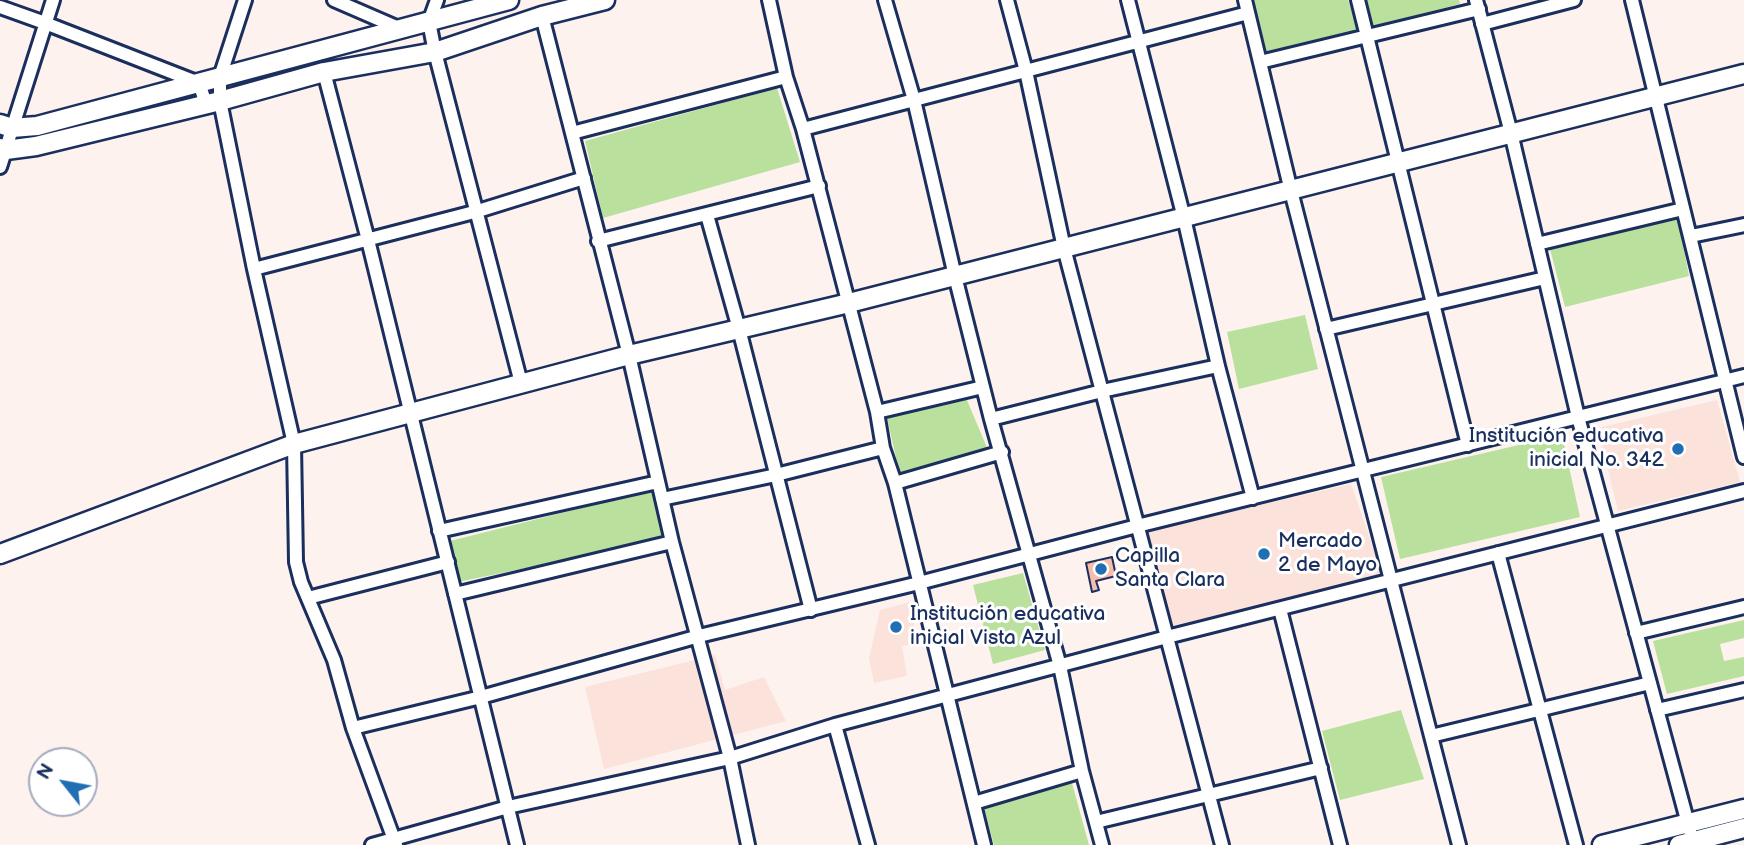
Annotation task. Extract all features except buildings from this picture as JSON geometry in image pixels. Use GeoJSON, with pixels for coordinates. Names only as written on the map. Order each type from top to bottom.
{"type":"FeatureCollection","features":[{"type":"Feature","properties":{"kind":"main road"},"geometry":{"type":"LineString","coordinates":[[6,126],[37,125],[509,0]]}},
{"type":"Feature","properties":{"kind":"main road"},"geometry":{"type":"LineString","coordinates":[[3,149],[36,146],[213,103],[324,72],[435,52],[542,16],[605,0]]}},
{"type":"Feature","properties":{"kind":"main road"},"geometry":{"type":"LineString","coordinates":[[0,554],[294,444],[410,412],[629,355],[849,303],[1744,74]]}},
{"type":"Feature","properties":{"kind":"main road"},"geometry":{"type":"LineString","coordinates":[[1602,845],[1744,809]]}},
{"type":"Feature","properties":{"kind":"main road"},"geometry":{"type":"LineString","coordinates":[[1689,844],[1744,828]]}},
{"type":"Feature","properties":{"kind":"street"},"geometry":{"type":"LineString","coordinates":[[0,167],[6,126],[53,0]]}},
{"type":"Feature","properties":{"kind":"street"},"geometry":{"type":"LineString","coordinates":[[213,103],[245,0]]}},
{"type":"Feature","properties":{"kind":"street"},"geometry":{"type":"LineString","coordinates":[[334,0],[402,29]]}},
{"type":"Feature","properties":{"kind":"street"},"geometry":{"type":"LineString","coordinates":[[436,0],[429,22],[435,52],[521,383]]}},
{"type":"Feature","properties":{"kind":"street"},"geometry":{"type":"LineString","coordinates":[[769,0],[786,77],[819,186],[877,412],[883,448],[895,483],[984,845]]}},
{"type":"Feature","properties":{"kind":"street"},"geometry":{"type":"LineString","coordinates":[[885,0],[914,100],[991,419],[1060,666],[1082,771],[1102,845]]}},
{"type":"Feature","properties":{"kind":"street"},"geometry":{"type":"LineString","coordinates":[[1007,0],[1026,71],[1064,248],[1222,845]]}},
{"type":"Feature","properties":{"kind":"street"},"geometry":{"type":"LineString","coordinates":[[1128,0],[1253,498]]}},
{"type":"Feature","properties":{"kind":"street"},"geometry":{"type":"LineString","coordinates":[[1358,0],[1468,445]]}},
{"type":"Feature","properties":{"kind":"street"},"geometry":{"type":"LineString","coordinates":[[1482,24],[1574,0]]}},
{"type":"Feature","properties":{"kind":"street"},"geometry":{"type":"LineString","coordinates":[[1632,0],[1744,457]]}},
{"type":"Feature","properties":{"kind":"street"},"geometry":{"type":"LineString","coordinates":[[1260,62],[1367,36],[1477,4],[1511,133],[1578,418],[1688,823],[1689,844]]}},
{"type":"Feature","properties":{"kind":"street"},"geometry":{"type":"LineString","coordinates":[[803,129],[1138,43],[1247,6],[1291,191],[1458,845]]}},
{"type":"Feature","properties":{"kind":"street"},"geometry":{"type":"LineString","coordinates":[[0,7],[199,83],[213,103],[294,444],[296,562],[334,660],[353,728],[395,842]]}},
{"type":"Feature","properties":{"kind":"street"},"geometry":{"type":"LineString","coordinates":[[542,16],[629,355],[672,542],[730,758],[748,845]]}},
{"type":"Feature","properties":{"kind":"street"},"geometry":{"type":"LineString","coordinates":[[324,72],[517,845]]}},
{"type":"Feature","properties":{"kind":"street"},"geometry":{"type":"LineString","coordinates":[[572,134],[786,77]]}},
{"type":"Feature","properties":{"kind":"street"},"geometry":{"type":"LineString","coordinates":[[254,269],[478,211],[584,178]]}},
{"type":"Feature","properties":{"kind":"street"},"geometry":{"type":"LineString","coordinates":[[598,241],[819,186]]}},
{"type":"Feature","properties":{"kind":"street"},"geometry":{"type":"LineString","coordinates":[[1537,244],[1683,209]]}},
{"type":"Feature","properties":{"kind":"street"},"geometry":{"type":"LineString","coordinates":[[707,215],[811,610]]}},
{"type":"Feature","properties":{"kind":"street"},"geometry":{"type":"LineString","coordinates":[[1691,236],[1744,225]]}},
{"type":"Feature","properties":{"kind":"street"},"geometry":{"type":"LineString","coordinates":[[1326,329],[1545,278]]}},
{"type":"Feature","properties":{"kind":"street"},"geometry":{"type":"LineString","coordinates":[[991,419],[1218,366]]}},
{"type":"Feature","properties":{"kind":"street"},"geometry":{"type":"LineString","coordinates":[[353,728],[481,697],[699,636],[1744,376]]}},
{"type":"Feature","properties":{"kind":"street"},"geometry":{"type":"LineString","coordinates":[[877,412],[983,387]]}},
{"type":"Feature","properties":{"kind":"street"},"geometry":{"type":"LineString","coordinates":[[662,499],[776,475],[883,448]]}},
{"type":"Feature","properties":{"kind":"street"},"geometry":{"type":"LineString","coordinates":[[895,483],[1002,452]]}},
{"type":"Feature","properties":{"kind":"street"},"geometry":{"type":"LineString","coordinates":[[439,531],[658,482]]}},
{"type":"Feature","properties":{"kind":"street"},"geometry":{"type":"LineString","coordinates":[[372,845],[395,842],[508,807],[730,758],[835,725],[1167,637],[1744,491]]}},
{"type":"Feature","properties":{"kind":"street"},"geometry":{"type":"LineString","coordinates":[[455,594],[672,542]]}},
{"type":"Feature","properties":{"kind":"street"},"geometry":{"type":"LineString","coordinates":[[1498,553],[1576,845]]}},
{"type":"Feature","properties":{"kind":"street"},"geometry":{"type":"LineString","coordinates":[[308,598],[448,562]]}},
{"type":"Feature","properties":{"kind":"street"},"geometry":{"type":"LineString","coordinates":[[1636,633],[1744,607]]}},
{"type":"Feature","properties":{"kind":"street"},"geometry":{"type":"LineString","coordinates":[[1280,609],[1340,845]]}},
{"type":"Feature","properties":{"kind":"street"},"geometry":{"type":"LineString","coordinates":[[1431,736],[1650,683]]}},
{"type":"Feature","properties":{"kind":"street"},"geometry":{"type":"LineString","coordinates":[[1657,710],[1744,690]]}},
{"type":"Feature","properties":{"kind":"street"},"geometry":{"type":"LineString","coordinates":[[835,725],[868,845]]}},
{"type":"Feature","properties":{"kind":"street"},"geometry":{"type":"LineString","coordinates":[[1096,822],[1321,768]]}},
{"type":"Feature","properties":{"kind":"street"},"geometry":{"type":"LineString","coordinates":[[974,803],[1082,771]]}},
{"type":"Feature","properties":{"kind":"shaded area"},"geometry":{"type":"Polygon","coordinates":[[[1717,400],[1740,482],[1618,511],[1598,428],[1717,400]]]}},
{"type":"Feature","properties":{"kind":"shaded area","name":"Mercado 2 de Mayo"},"geometry":{"type":"Polygon","coordinates":[[[1351,484],[1383,576],[1172,626],[1146,532],[1351,484]]]}},
{"type":"Feature","properties":{"kind":"shaded area","name":"Institución educativa inicial Vista Azul"},"geometry":{"type":"Polygon","coordinates":[[[910,602],[918,643],[902,646],[907,676],[874,683],[869,658],[880,610],[910,602]]]}},
{"type":"Feature","properties":{"kind":"shaded area"},"geometry":{"type":"Polygon","coordinates":[[[715,655],[725,690],[764,677],[786,721],[604,769],[585,687],[715,655]]]}},
{"type":"Feature","properties":{"kind":"green space"},"geometry":{"type":"Polygon","coordinates":[[[1254,0],[1348,0],[1358,31],[1267,55],[1254,0]]]}},
{"type":"Feature","properties":{"kind":"green space"},"geometry":{"type":"Polygon","coordinates":[[[1364,0],[1459,0],[1460,4],[1371,28],[1364,0]]]}},
{"type":"Feature","properties":{"kind":"green space"},"geometry":{"type":"Polygon","coordinates":[[[777,88],[800,162],[603,218],[585,141],[777,88]]]}},
{"type":"Feature","properties":{"kind":"green space"},"geometry":{"type":"Polygon","coordinates":[[[1678,219],[1689,276],[1565,307],[1550,249],[1678,219]]]}},
{"type":"Feature","properties":{"kind":"green space"},"geometry":{"type":"Polygon","coordinates":[[[1305,315],[1318,369],[1239,389],[1227,332],[1305,315]]]}},
{"type":"Feature","properties":{"kind":"green space"},"geometry":{"type":"Polygon","coordinates":[[[964,393],[988,450],[901,480],[886,413],[964,393]]]}},
{"type":"Feature","properties":{"kind":"green space"},"geometry":{"type":"Polygon","coordinates":[[[1562,435],[1580,517],[1400,559],[1381,477],[1562,435]]]}},
{"type":"Feature","properties":{"kind":"green space"},"geometry":{"type":"Polygon","coordinates":[[[653,490],[662,540],[458,582],[450,541],[653,490]]]}},
{"type":"Feature","properties":{"kind":"green space"},"geometry":{"type":"Polygon","coordinates":[[[1023,573],[1045,650],[993,664],[973,585],[1023,573]]]}},
{"type":"Feature","properties":{"kind":"green space"},"geometry":{"type":"Polygon","coordinates":[[[1744,620],[1744,638],[1720,644],[1724,661],[1744,657],[1744,676],[1667,694],[1653,641],[1744,620]]]}},
{"type":"Feature","properties":{"kind":"green space"},"geometry":{"type":"Polygon","coordinates":[[[1401,710],[1424,779],[1340,800],[1322,731],[1401,710]]]}},
{"type":"Feature","properties":{"kind":"green space"},"geometry":{"type":"Polygon","coordinates":[[[1072,783],[1089,845],[994,845],[984,808],[1072,783]]]}},
{"type":"Feature","properties":{"kind":"place","name":"Institución educativa inicial No. 342"},"geometry":{"type":"Point","coordinates":[1678,449]}},
{"type":"Feature","properties":{"kind":"place","name":"Mercado 2 de Mayo"},"geometry":{"type":"Point","coordinates":[1264,554]}},
{"type":"Feature","properties":{"kind":"place","name":"Capilla Santa Clara"},"geometry":{"type":"Point","coordinates":[1101,569]}},
{"type":"Feature","properties":{"kind":"place","name":"Institución educativa inicial Vista Azul"},"geometry":{"type":"Point","coordinates":[896,627]}}]}
